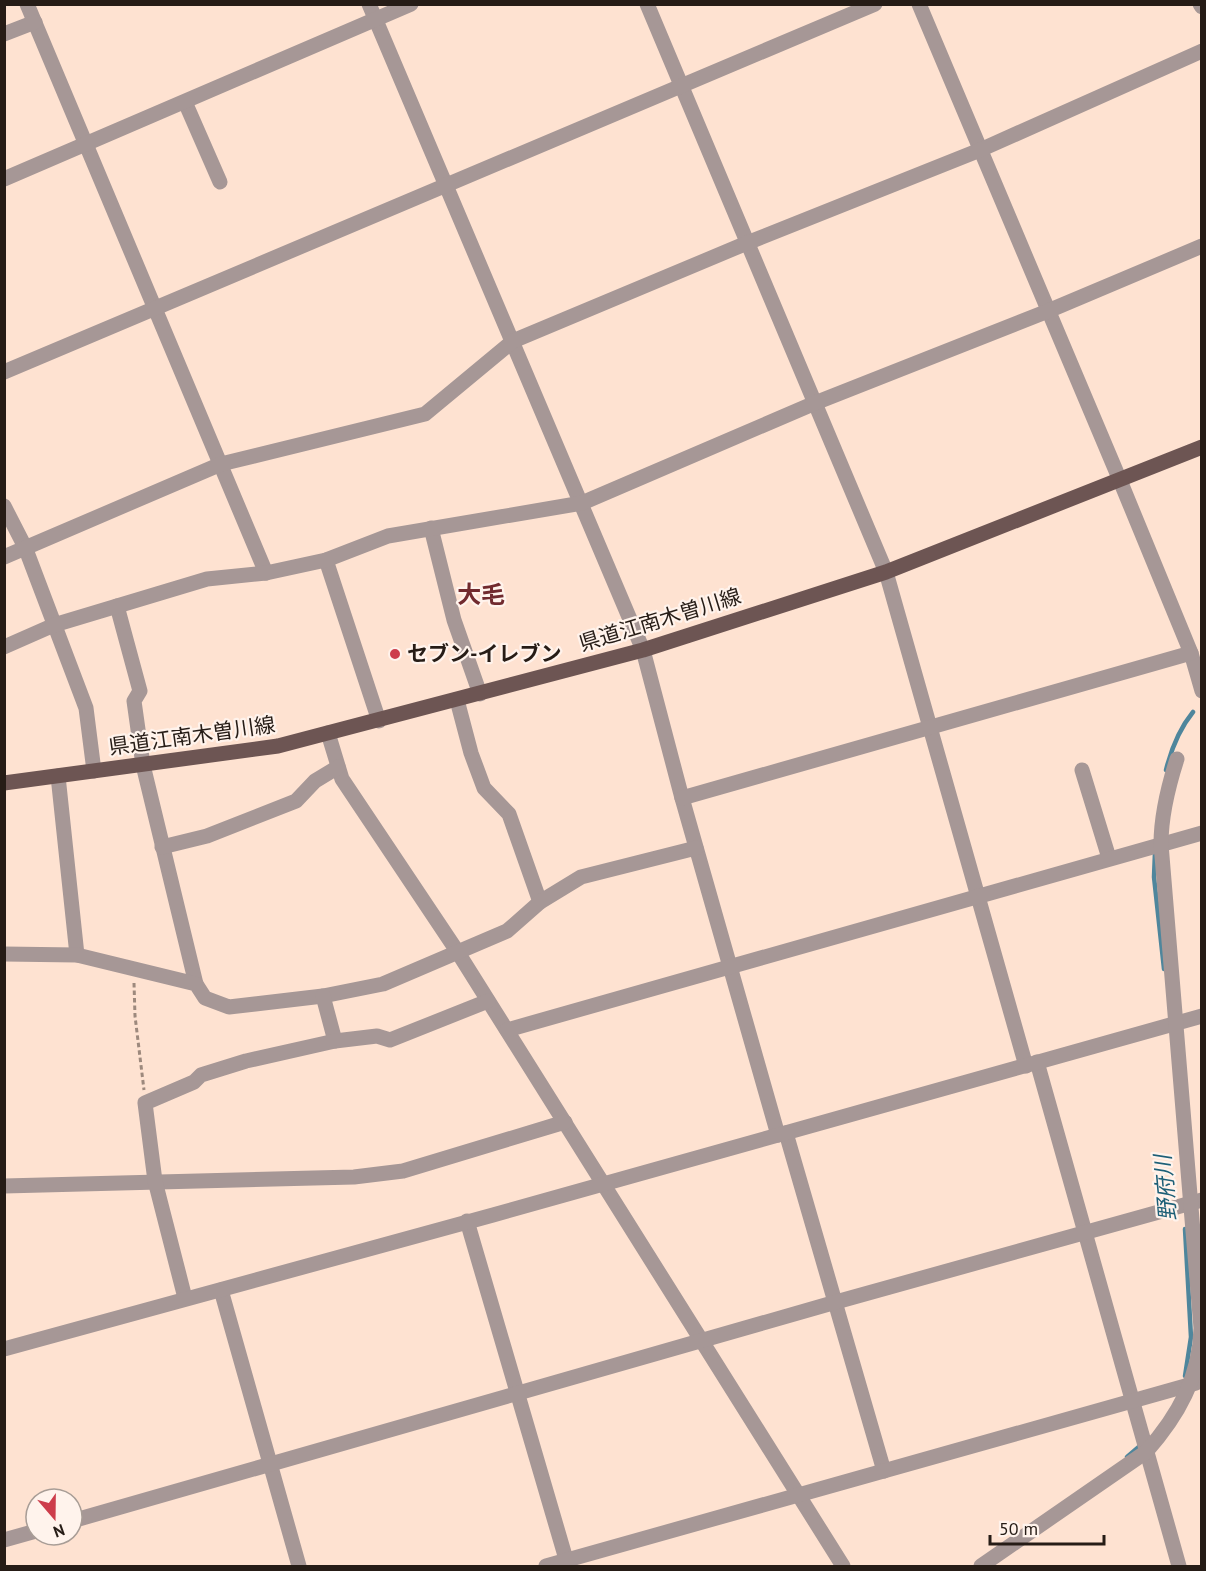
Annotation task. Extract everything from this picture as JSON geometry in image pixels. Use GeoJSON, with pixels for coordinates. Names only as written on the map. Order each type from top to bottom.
{"type":"FeatureCollection","features":[{"type":"Feature","properties":{"kind":"main road","name":"県道江南木曽川線"},"geometry":{"type":"LineString","coordinates":[[4,783],[278,746],[643,650],[886,572],[1202,447]]}},
{"type":"Feature","properties":{"kind":"street"},"geometry":{"type":"LineString","coordinates":[[27,4],[266,573]]}},
{"type":"Feature","properties":{"kind":"street"},"geometry":{"type":"LineString","coordinates":[[369,4],[643,650],[730,966],[836,1302],[884,1471]]}},
{"type":"Feature","properties":{"kind":"street"},"geometry":{"type":"LineString","coordinates":[[4,179],[411,4]]}},
{"type":"Feature","properties":{"kind":"street"},"geometry":{"type":"LineString","coordinates":[[647,4],[886,572],[928,727],[978,895],[1084,1232],[1179,1566]]}},
{"type":"Feature","properties":{"kind":"street"},"geometry":{"type":"LineString","coordinates":[[4,372],[875,4]]}},
{"type":"Feature","properties":{"kind":"street"},"geometry":{"type":"LineString","coordinates":[[919,4],[1119,478],[1191,653],[1202,691]]}},
{"type":"Feature","properties":{"kind":"street"},"geometry":{"type":"LineString","coordinates":[[4,34],[34,22]]}},
{"type":"Feature","properties":{"kind":"street"},"geometry":{"type":"LineString","coordinates":[[4,556],[221,464],[425,414],[513,340],[980,150],[1202,51]]}},
{"type":"Feature","properties":{"kind":"street"},"geometry":{"type":"LineString","coordinates":[[185,102],[220,182]]}},
{"type":"Feature","properties":{"kind":"street"},"geometry":{"type":"LineString","coordinates":[[4,648],[54,625],[207,579],[266,573],[326,560],[388,536],[582,503],[815,403],[1048,311],[1202,246]]}},
{"type":"Feature","properties":{"kind":"street"},"geometry":{"type":"LineString","coordinates":[[4,506],[25,547],[86,708],[94,771]]}},
{"type":"Feature","properties":{"kind":"street"},"geometry":{"type":"LineString","coordinates":[[431,528],[454,620],[480,694]]}},
{"type":"Feature","properties":{"kind":"street"},"geometry":{"type":"LineString","coordinates":[[326,560],[379,721]]}},
{"type":"Feature","properties":{"kind":"street"},"geometry":{"type":"LineString","coordinates":[[117,606],[140,691],[134,701],[143,765],[196,984],[205,998],[229,1007],[323,996],[383,984],[507,931],[540,902],[581,876],[696,848]]}},
{"type":"Feature","properties":{"kind":"street"},"geometry":{"type":"LineString","coordinates":[[682,798],[1191,653]]}},
{"type":"Feature","properties":{"kind":"street"},"geometry":{"type":"LineString","coordinates":[[457,700],[471,753],[484,788],[509,814],[540,902]]}},
{"type":"Feature","properties":{"kind":"street"},"geometry":{"type":"LineString","coordinates":[[328,733],[342,779],[457,951],[843,1566]]}},
{"type":"Feature","properties":{"kind":"street"},"geometry":{"type":"LineString","coordinates":[[981,1566],[1144,1446],[1175,1417],[1197,1364],[1201,1336],[1155,846],[1177,759]]}},
{"type":"Feature","properties":{"kind":"street"},"geometry":{"type":"LineString","coordinates":[[162,847],[207,836],[296,801],[315,782],[338,767]]}},
{"type":"Feature","properties":{"kind":"street"},"geometry":{"type":"LineString","coordinates":[[1082,770],[1108,858]]}},
{"type":"Feature","properties":{"kind":"street"},"geometry":{"type":"LineString","coordinates":[[58,776],[77,955]]}},
{"type":"Feature","properties":{"kind":"street"},"geometry":{"type":"LineString","coordinates":[[507,1030],[1202,832]]}},
{"type":"Feature","properties":{"kind":"street"},"geometry":{"type":"LineString","coordinates":[[4,954],[77,955],[196,984]]}},
{"type":"Feature","properties":{"kind":"street"},"geometry":{"type":"LineString","coordinates":[[323,996],[335,1041]]}},
{"type":"Feature","properties":{"kind":"street"},"geometry":{"type":"LineString","coordinates":[[185,1298],[155,1181],[145,1103],[194,1082],[201,1075],[335,1041],[377,1036],[390,1040],[488,1001]]}},
{"type":"Feature","properties":{"kind":"street"},"geometry":{"type":"LineString","coordinates":[[4,1349],[1202,1016]]}},
{"type":"Feature","properties":{"kind":"street"},"geometry":{"type":"LineString","coordinates":[[4,1186],[354,1177],[403,1171],[565,1122]]}},
{"type":"Feature","properties":{"kind":"street"},"geometry":{"type":"LineString","coordinates":[[84,1518],[518,1392],[1190,1203]]}},
{"type":"Feature","properties":{"kind":"street"},"geometry":{"type":"LineString","coordinates":[[467,1221],[567,1564]]}},
{"type":"Feature","properties":{"kind":"street"},"geometry":{"type":"LineString","coordinates":[[221,1290],[299,1566]]}},
{"type":"Feature","properties":{"kind":"street"},"geometry":{"type":"LineString","coordinates":[[546,1566],[567,1564],[1189,1385]]}},
{"type":"Feature","properties":{"kind":"street"},"geometry":{"type":"LineString","coordinates":[[4,1540],[24,1534]]}},
{"type":"Feature","properties":{"kind":"path"},"geometry":{"type":"LineString","coordinates":[[134,970],[135,1016],[145,1103]]}},
{"type":"Feature","properties":{"kind":"waterway","name":"野府川"},"geometry":{"type":"LineString","coordinates":[[1166,770],[1176,740],[1193,712]]}},
{"type":"Feature","properties":{"kind":"waterway","name":"野府川"},"geometry":{"type":"LineString","coordinates":[[1155,852],[1154,877],[1164,969]]}},
{"type":"Feature","properties":{"kind":"waterway","name":"野府川"},"geometry":{"type":"LineString","coordinates":[[1185,1229],[1191,1337],[1185,1376]]}},
{"type":"Feature","properties":{"kind":"waterway","name":"野府川"},"geometry":{"type":"LineString","coordinates":[[1127,1457],[1141,1445]]}},
{"type":"Feature","properties":{"kind":"place","name":"セブン-イレブン"},"geometry":{"type":"Point","coordinates":[395,654]}},
{"type":"Feature","properties":{"kind":"district","name":"大毛"},"geometry":{"type":"Point","coordinates":[481,595]}}]}
